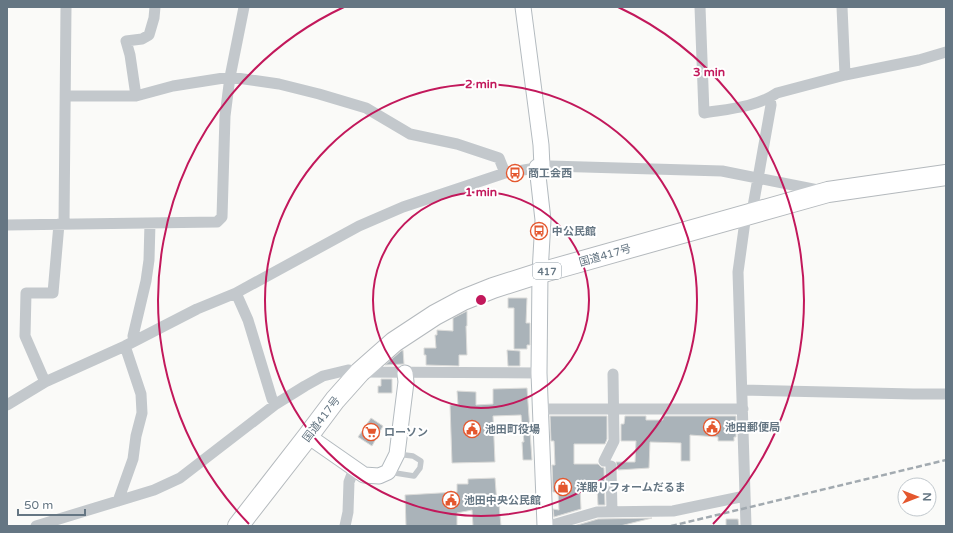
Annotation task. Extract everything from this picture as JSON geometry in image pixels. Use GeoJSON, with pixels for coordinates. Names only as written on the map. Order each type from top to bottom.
{"type":"FeatureCollection","features":[{"type":"Feature","properties":{"kind":"highway","name":"国道417号"},"geometry":{"type":"LineString","coordinates":[[238,526],[335,400],[360,372],[394,342],[435,315],[463,300],[493,288],[540,273],[828,192],[946,175]]}},
{"type":"Feature","properties":{"kind":"street"},"geometry":{"type":"LineString","coordinates":[[45,382],[25,336],[26,294],[53,293],[62,224],[66,96],[66,7]]}},
{"type":"Feature","properties":{"kind":"street"},"geometry":{"type":"LineString","coordinates":[[136,96],[130,55],[126,41],[142,39],[149,35],[154,18],[155,7]]}},
{"type":"Feature","properties":{"kind":"street"},"geometry":{"type":"LineString","coordinates":[[7,225],[216,222],[222,217],[225,116],[230,77],[244,7]]}},
{"type":"Feature","properties":{"kind":"street"},"geometry":{"type":"LineString","coordinates":[[523,7],[541,145],[539,167],[544,220],[540,273],[539,409],[545,526]]}},
{"type":"Feature","properties":{"kind":"street"},"geometry":{"type":"LineString","coordinates":[[700,7],[704,113],[744,106],[770,98],[778,93],[846,75],[919,60],[946,52]]}},
{"type":"Feature","properties":{"kind":"street"},"geometry":{"type":"LineString","coordinates":[[842,7],[846,75]]}},
{"type":"Feature","properties":{"kind":"street"},"geometry":{"type":"LineString","coordinates":[[66,96],[136,96],[173,86],[230,77],[279,84],[320,94],[366,108],[410,134],[457,144],[499,158],[505,172]]}},
{"type":"Feature","properties":{"kind":"street"},"geometry":{"type":"LineString","coordinates":[[746,526],[738,272],[749,214],[758,178],[771,105],[770,98]]}},
{"type":"Feature","properties":{"kind":"street"},"geometry":{"type":"LineString","coordinates":[[7,404],[45,382],[129,344],[197,310],[236,294],[359,226],[395,210],[505,172],[539,167],[722,171],[816,188],[828,192]]}},
{"type":"Feature","properties":{"kind":"street"},"geometry":{"type":"LineString","coordinates":[[118,501],[133,459],[136,436],[142,413],[141,394],[129,344],[133,336],[146,281],[149,260],[150,223]]}},
{"type":"Feature","properties":{"kind":"street"},"geometry":{"type":"LineString","coordinates":[[236,294],[248,320],[272,399],[276,404]]}},
{"type":"Feature","properties":{"kind":"street"},"geometry":{"type":"LineString","coordinates":[[36,526],[154,490],[180,478],[276,404],[323,376],[348,370],[360,372],[405,373],[539,373]]}},
{"type":"Feature","properties":{"kind":"street"},"geometry":{"type":"LineString","coordinates":[[308,436],[364,475],[379,476],[388,472],[397,454],[406,382],[405,373]]}},
{"type":"Feature","properties":{"kind":"street"},"geometry":{"type":"LineString","coordinates":[[612,512],[607,464],[614,441],[613,374]]}},
{"type":"Feature","properties":{"kind":"street"},"geometry":{"type":"LineString","coordinates":[[742,390],[946,394]]}},
{"type":"Feature","properties":{"kind":"street"},"geometry":{"type":"LineString","coordinates":[[539,409],[742,409]]}},
{"type":"Feature","properties":{"kind":"street"},"geometry":{"type":"LineString","coordinates":[[345,526],[348,512],[349,482],[354,469]]}},
{"type":"Feature","properties":{"kind":"street"},"geometry":{"type":"LineString","coordinates":[[549,526],[597,512],[673,511],[745,496]]}},
{"type":"Feature","properties":{"kind":"lane"},"geometry":{"type":"LineString","coordinates":[[388,472],[414,476],[420,468],[421,461],[417,458],[397,454]]}},
{"type":"Feature","properties":{"kind":"building"},"geometry":{"type":"Polygon","coordinates":[[[508,298],[527,298],[526,323],[530,323],[530,345],[527,345],[527,349],[514,349],[514,308],[508,308],[508,298]]]}},
{"type":"Feature","properties":{"kind":"building"},"geometry":{"type":"Polygon","coordinates":[[[467,311],[467,355],[459,355],[459,366],[426,365],[424,348],[436,348],[435,335],[437,335],[437,330],[453,331],[453,318],[467,311]]]}},
{"type":"Feature","properties":{"kind":"building"},"geometry":{"type":"Polygon","coordinates":[[[403,350],[404,364],[385,365],[401,351],[403,350]]]}},
{"type":"Feature","properties":{"kind":"building"},"geometry":{"type":"Polygon","coordinates":[[[507,350],[520,351],[520,366],[508,366],[507,350]]]}},
{"type":"Feature","properties":{"kind":"building"},"geometry":{"type":"Polygon","coordinates":[[[381,379],[392,379],[392,393],[378,393],[378,386],[381,386],[381,379]]]}},
{"type":"Feature","properties":{"kind":"building","name":"池田町役場"},"geometry":{"type":"Polygon","coordinates":[[[527,388],[532,460],[523,460],[522,442],[524,442],[521,415],[493,416],[495,462],[452,463],[450,405],[458,405],[457,391],[476,392],[476,405],[493,404],[493,389],[527,388]]]}},
{"type":"Feature","properties":{"kind":"building"},"geometry":{"type":"Polygon","coordinates":[[[550,416],[607,416],[607,439],[605,444],[574,444],[574,464],[598,464],[604,468],[605,505],[598,505],[597,488],[580,489],[581,509],[554,517],[553,509],[559,510],[558,492],[553,492],[552,465],[555,465],[554,441],[551,441],[550,416]]]}},
{"type":"Feature","properties":{"kind":"building"},"geometry":{"type":"Polygon","coordinates":[[[625,416],[646,416],[646,420],[663,420],[663,416],[736,416],[736,437],[734,437],[734,441],[718,441],[718,437],[690,435],[690,461],[681,461],[681,443],[650,442],[649,468],[618,470],[616,462],[635,462],[636,441],[621,441],[621,424],[624,424],[625,416]]]}},
{"type":"Feature","properties":{"kind":"building","name":"ローソン"},"geometry":{"type":"Polygon","coordinates":[[[371,418],[383,426],[372,446],[358,437],[371,418]]]}},
{"type":"Feature","properties":{"kind":"building","name":"池田中央公民館"},"geometry":{"type":"Polygon","coordinates":[[[495,478],[497,504],[499,504],[501,526],[473,526],[472,510],[457,513],[457,526],[406,526],[405,495],[457,492],[457,484],[468,484],[468,479],[495,478]]]}},
{"type":"Feature","properties":{"kind":"building"},"geometry":{"type":"Polygon","coordinates":[[[652,518],[620,526],[574,526],[598,519],[652,518]]]}},
{"type":"Feature","properties":{"kind":"building"},"geometry":{"type":"Polygon","coordinates":[[[726,519],[738,519],[739,526],[726,526],[726,519]]]}},
{"type":"Feature","properties":{"kind":"railway"},"geometry":{"type":"LineString","coordinates":[[671,526],[946,460]]}},
{"type":"Feature","properties":{"kind":"place","name":"商工会西"},"geometry":{"type":"Point","coordinates":[515,173]}},
{"type":"Feature","properties":{"kind":"place","name":"中公民館"},"geometry":{"type":"Point","coordinates":[539,231]}},
{"type":"Feature","properties":{"kind":"place","name":"池田郵便局"},"geometry":{"type":"Point","coordinates":[712,427]}},
{"type":"Feature","properties":{"kind":"place","name":"池田町役場"},"geometry":{"type":"Point","coordinates":[472,429]}},
{"type":"Feature","properties":{"kind":"place","name":"ローソン"},"geometry":{"type":"Point","coordinates":[371,432]}},
{"type":"Feature","properties":{"kind":"place","name":"洋服リフォームだるま"},"geometry":{"type":"Point","coordinates":[563,487]}},
{"type":"Feature","properties":{"kind":"place","name":"池田中央公民館"},"geometry":{"type":"Point","coordinates":[451,500]}}]}
